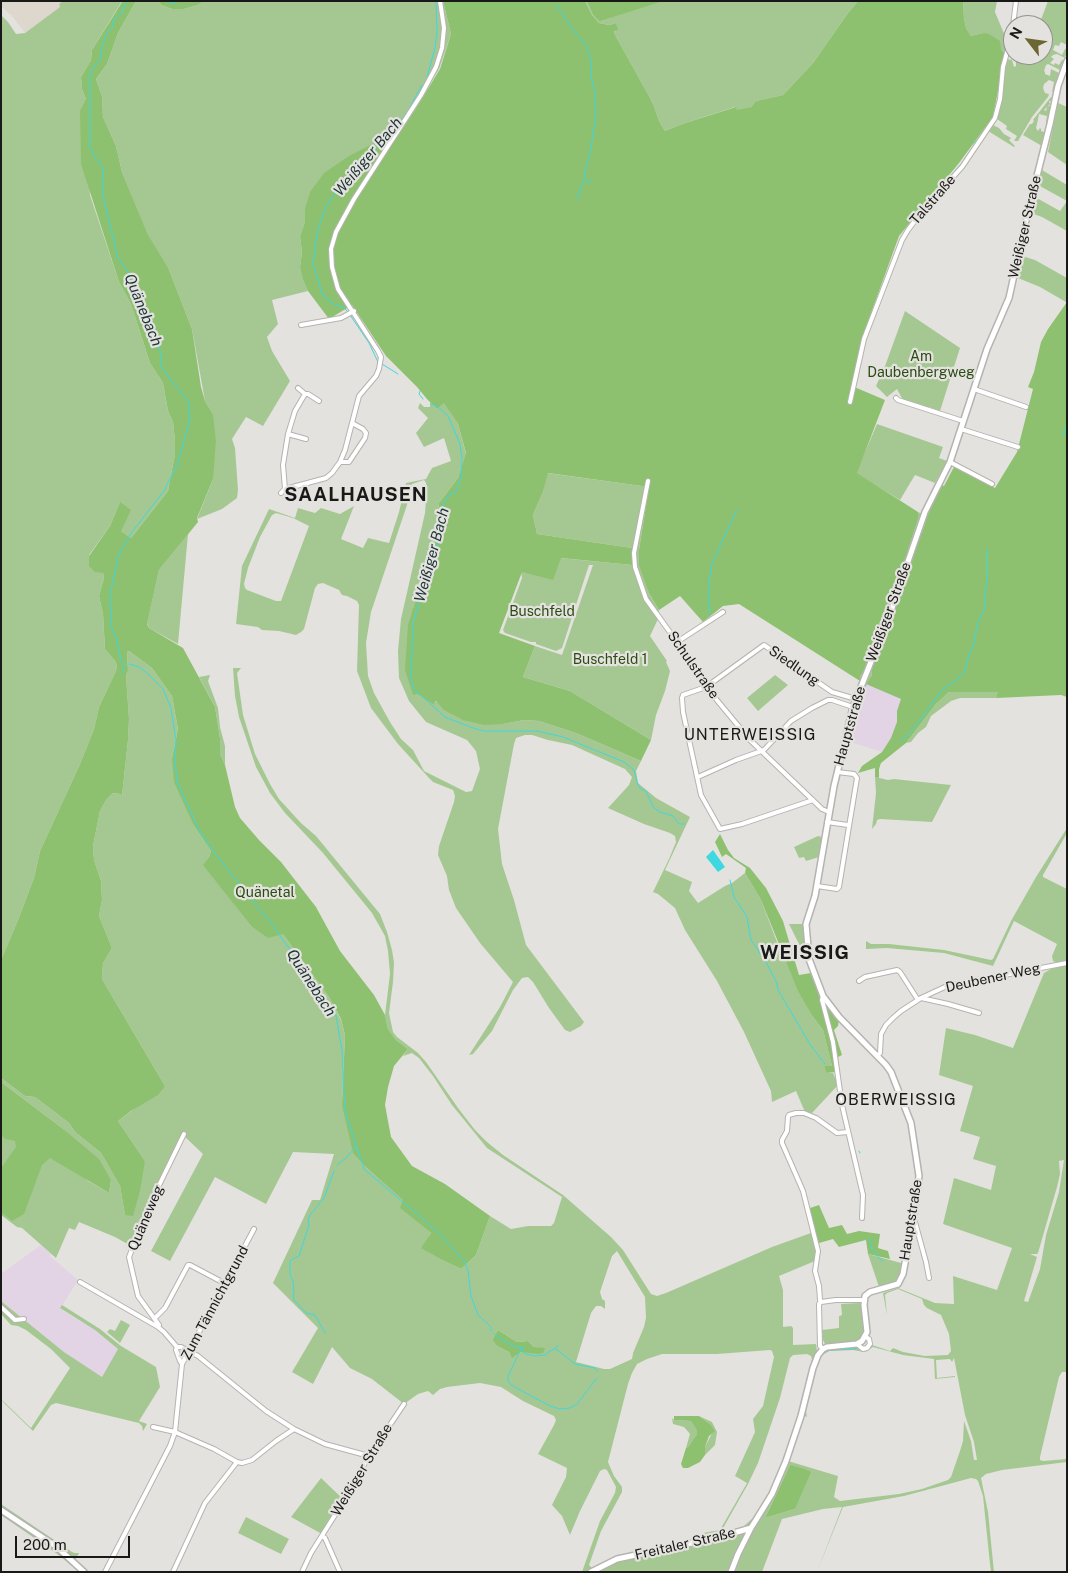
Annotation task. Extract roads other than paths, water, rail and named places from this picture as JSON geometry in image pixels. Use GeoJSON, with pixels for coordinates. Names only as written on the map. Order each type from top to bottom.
{"type":"FeatureCollection","features":[{"type":"Feature","properties":{"kind":"street"},"geometry":{"type":"LineString","coordinates":[[281,493],[285,489],[326,478],[332,473],[340,462],[359,396],[376,376],[380,365],[378,351],[362,325],[351,313],[338,289],[332,267],[331,250],[336,232],[350,206],[421,95],[436,67],[442,48],[444,28],[440,1]]}},
{"type":"Feature","properties":{"kind":"street","name":"Talstraße"},"geometry":{"type":"LineString","coordinates":[[850,402],[864,339],[902,240],[923,210],[962,167],[995,118],[999,104],[1003,67],[1012,34],[1016,1]]}},
{"type":"Feature","properties":{"kind":"street","name":"Weißiger Straße"},"geometry":{"type":"LineString","coordinates":[[863,680],[890,614],[925,512],[950,462],[989,344],[1009,298],[1055,96],[1067,61]]}},
{"type":"Feature","properties":{"kind":"street"},"geometry":{"type":"LineString","coordinates":[[301,325],[341,318],[351,313]]}},
{"type":"Feature","properties":{"kind":"street"},"geometry":{"type":"LineString","coordinates":[[298,388],[319,401]]}},
{"type":"Feature","properties":{"kind":"street"},"geometry":{"type":"LineString","coordinates":[[974,389],[1026,407]]}},
{"type":"Feature","properties":{"kind":"street"},"geometry":{"type":"LineString","coordinates":[[285,489],[283,465],[288,434],[295,412],[305,394]]}},
{"type":"Feature","properties":{"kind":"street"},"geometry":{"type":"LineString","coordinates":[[896,398],[963,422]]}},
{"type":"Feature","properties":{"kind":"street"},"geometry":{"type":"LineString","coordinates":[[340,462],[349,462],[365,438],[366,433],[363,429],[352,423]]}},
{"type":"Feature","properties":{"kind":"street"},"geometry":{"type":"LineString","coordinates":[[961,428],[1018,447]]}},
{"type":"Feature","properties":{"kind":"street"},"geometry":{"type":"LineString","coordinates":[[288,434],[306,439]]}},
{"type":"Feature","properties":{"kind":"street"},"geometry":{"type":"LineString","coordinates":[[950,462],[992,484]]}},
{"type":"Feature","properties":{"kind":"street","name":"Schulstraße"},"geometry":{"type":"LineString","coordinates":[[648,481],[635,546],[635,567],[646,599],[706,687],[750,740],[822,809],[829,812]]}},
{"type":"Feature","properties":{"kind":"street"},"geometry":{"type":"LineString","coordinates":[[677,642],[723,612]]}},
{"type":"Feature","properties":{"kind":"street","name":"Siedlung"},"geometry":{"type":"LineString","coordinates":[[706,687],[764,645],[834,694],[856,699]]}},
{"type":"Feature","properties":{"kind":"street","name":"Hauptstraße"},"geometry":{"type":"LineString","coordinates":[[863,680],[853,707],[837,772],[817,886],[806,924],[809,958],[823,996],[839,1017],[878,1055],[891,1072],[907,1110],[914,1136],[919,1176],[903,1274],[900,1282],[896,1285],[870,1292],[864,1300]]}},
{"type":"Feature","properties":{"kind":"street"},"geometry":{"type":"LineString","coordinates":[[706,687],[685,694],[682,698],[683,712],[703,801],[720,829],[742,824],[813,800]]}},
{"type":"Feature","properties":{"kind":"street","name":"Siedlung"},"geometry":{"type":"LineString","coordinates":[[832,700],[834,694]]}},
{"type":"Feature","properties":{"kind":"street"},"geometry":{"type":"LineString","coordinates":[[698,777],[764,750],[795,717],[828,700],[853,707]]}},
{"type":"Feature","properties":{"kind":"street","name":"Hauptstraße"},"geometry":{"type":"LineString","coordinates":[[817,886],[837,890],[838,888],[857,778],[854,774],[837,772]]}},
{"type":"Feature","properties":{"kind":"street"},"geometry":{"type":"LineString","coordinates":[[827,822],[848,825]]}},
{"type":"Feature","properties":{"kind":"street","name":"Deubener Weg"},"geometry":{"type":"LineString","coordinates":[[878,1055],[880,1054],[881,1034],[886,1025],[901,1011],[920,999],[947,986],[1067,963]]}},
{"type":"Feature","properties":{"kind":"street"},"geometry":{"type":"LineString","coordinates":[[859,981],[865,977],[896,970],[900,972],[920,999]]}},
{"type":"Feature","properties":{"kind":"street"},"geometry":{"type":"LineString","coordinates":[[823,996],[822,1000],[833,1042],[840,1094],[863,1195],[862,1218]]}},
{"type":"Feature","properties":{"kind":"street","name":"Deubener Weg"},"geometry":{"type":"LineString","coordinates":[[920,999],[948,1004],[979,1013]]}},
{"type":"Feature","properties":{"kind":"street"},"geometry":{"type":"LineString","coordinates":[[821,1302],[864,1300],[868,1332],[866,1337],[857,1344],[831,1346],[822,1349],[820,1346],[819,1304],[821,1302],[815,1271],[818,1251],[803,1191],[782,1140],[787,1131],[788,1117],[796,1113],[804,1113],[816,1118],[837,1133],[848,1132]]}},
{"type":"Feature","properties":{"kind":"street","name":"Quäneweg"},"geometry":{"type":"LineString","coordinates":[[158,1327],[160,1325],[138,1296],[129,1257],[152,1201],[184,1134]]}},
{"type":"Feature","properties":{"kind":"street"},"geometry":{"type":"LineString","coordinates":[[912,1222],[915,1222],[929,1278]]}},
{"type":"Feature","properties":{"kind":"street","name":"Zum Tännichtgrund"},"geometry":{"type":"LineString","coordinates":[[105,1572],[170,1446],[175,1432],[182,1364],[254,1229]]}},
{"type":"Feature","properties":{"kind":"street"},"geometry":{"type":"LineString","coordinates":[[155,1318],[165,1308],[188,1265],[190,1264],[224,1283]]}},
{"type":"Feature","properties":{"kind":"street"},"geometry":{"type":"LineString","coordinates":[[80,1282],[158,1327],[177,1347],[188,1351],[218,1371],[266,1411],[294,1429],[326,1444],[369,1456]]}},
{"type":"Feature","properties":{"kind":"street"},"geometry":{"type":"LineString","coordinates":[[1,1307],[15,1320],[24,1319]]}},
{"type":"Feature","properties":{"kind":"street"},"geometry":{"type":"LineString","coordinates":[[857,1344],[863,1349],[867,1348],[870,1344],[869,1339],[866,1337]]}},
{"type":"Feature","properties":{"kind":"street"},"geometry":{"type":"LineString","coordinates":[[177,1347],[176,1350],[182,1364]]}},
{"type":"Feature","properties":{"kind":"street","name":"Freitaler Straße"},"geometry":{"type":"LineString","coordinates":[[731,1572],[751,1528],[772,1494],[786,1460],[816,1360],[822,1349]]}},
{"type":"Feature","properties":{"kind":"street","name":"Weißiger Straße"},"geometry":{"type":"LineString","coordinates":[[302,1572],[311,1553],[369,1456],[404,1404]]}},
{"type":"Feature","properties":{"kind":"street"},"geometry":{"type":"LineString","coordinates":[[153,1427],[175,1432],[237,1462],[252,1460],[276,1440],[294,1429]]}},
{"type":"Feature","properties":{"kind":"street"},"geometry":{"type":"LineString","coordinates":[[173,1572],[205,1503],[237,1462]]}},
{"type":"Feature","properties":{"kind":"street"},"geometry":{"type":"LineString","coordinates":[[1,1510],[47,1540],[84,1572]]}},
{"type":"Feature","properties":{"kind":"street","name":"Freitaler Straße"},"geometry":{"type":"LineString","coordinates":[[591,1572],[618,1559],[720,1537],[751,1528]]}},
{"type":"Feature","properties":{"kind":"street"},"geometry":{"type":"LineString","coordinates":[[322,1536],[325,1538],[340,1572]]}},
{"type":"Feature","properties":{"kind":"street"},"geometry":{"type":"LineString","coordinates":[[80,1567],[91,1572]]}},
{"type":"Feature","properties":{"kind":"water"},"geometry":{"type":"Polygon","coordinates":[[[713,850],[725,867],[718,872],[706,857],[713,850]]]}},
{"type":"Feature","properties":{"kind":"waterway","name":"Quänebach"},"geometry":{"type":"LineString","coordinates":[[124,666],[125,664],[121,661],[117,640],[111,626],[110,595],[119,554],[132,532],[164,491],[177,465],[190,421],[188,401],[162,368],[159,343],[148,328],[147,310],[134,292],[129,273],[118,258],[102,192],[103,168],[90,148],[90,75],[101,58],[102,47],[107,33],[112,28],[114,19],[122,13],[126,1]]}},
{"type":"Feature","properties":{"kind":"waterway","name":"Quänebach"},"geometry":{"type":"LineString","coordinates":[[168,1],[171,4],[178,1]]}},
{"type":"Feature","properties":{"kind":"waterway","name":"Weißiger Bach"},"geometry":{"type":"LineString","coordinates":[[427,77],[435,48],[437,32],[436,1]]}},
{"type":"Feature","properties":{"kind":"waterway"},"geometry":{"type":"LineString","coordinates":[[556,5],[586,45],[590,57],[596,113],[591,148],[584,177]]}},
{"type":"Feature","properties":{"kind":"waterway","name":"Weißiger Bach"},"geometry":{"type":"LineString","coordinates":[[378,362],[369,343],[348,312],[343,307],[334,304],[323,296],[313,264],[318,228],[327,205],[338,189],[391,134],[408,111],[422,85]]}},
{"type":"Feature","properties":{"kind":"waterway"},"geometry":{"type":"LineString","coordinates":[[980,137],[984,131]]}},
{"type":"Feature","properties":{"kind":"waterway"},"geometry":{"type":"LineString","coordinates":[[974,144],[977,140]]}},
{"type":"Feature","properties":{"kind":"waterway"},"geometry":{"type":"LineString","coordinates":[[938,190],[971,150]]}},
{"type":"Feature","properties":{"kind":"waterway"},"geometry":{"type":"LineString","coordinates":[[577,199],[584,179],[589,182],[592,181]]}},
{"type":"Feature","properties":{"kind":"waterway","name":"Weißiger Bach"},"geometry":{"type":"LineString","coordinates":[[382,364],[398,374]]}},
{"type":"Feature","properties":{"kind":"waterway","name":"Weißiger Bach"},"geometry":{"type":"LineString","coordinates":[[420,391],[419,394],[423,399]]}},
{"type":"Feature","properties":{"kind":"waterway","name":"Weißiger Bach"},"geometry":{"type":"LineString","coordinates":[[431,404],[437,406],[448,416],[460,444],[462,458],[461,477],[456,492],[449,495],[444,503],[435,554],[413,622],[411,677],[413,688],[445,717],[473,728],[484,731],[537,731],[563,737],[624,762],[634,770],[638,785],[646,791],[653,807],[660,812],[673,816],[679,824],[685,824]]}},
{"type":"Feature","properties":{"kind":"waterway"},"geometry":{"type":"LineString","coordinates":[[1063,436],[1067,425]]}},
{"type":"Feature","properties":{"kind":"waterway"},"geometry":{"type":"LineString","coordinates":[[710,615],[708,597],[711,566],[737,509]]}},
{"type":"Feature","properties":{"kind":"waterway"},"geometry":{"type":"LineString","coordinates":[[901,742],[921,719],[941,691],[959,678],[965,671],[973,647],[978,622],[984,610],[987,549]]}},
{"type":"Feature","properties":{"kind":"waterway","name":"Quänebach"},"geometry":{"type":"LineString","coordinates":[[129,664],[139,667],[163,689],[171,708],[176,741],[177,782],[199,830],[216,855],[273,926],[336,1016],[342,1050],[345,1111],[364,1169],[437,1231],[464,1261],[468,1270],[471,1296],[478,1315],[491,1327],[491,1331]]}},
{"type":"Feature","properties":{"kind":"waterway"},"geometry":{"type":"LineString","coordinates":[[122,673],[124,668]]}},
{"type":"Feature","properties":{"kind":"waterway"},"geometry":{"type":"LineString","coordinates":[[858,704],[866,685]]}},
{"type":"Feature","properties":{"kind":"waterway","name":"Weißiger Bach"},"geometry":{"type":"LineString","coordinates":[[730,880],[734,897],[747,917],[751,940],[766,962],[777,983],[778,990],[811,1046],[825,1064]]}},
{"type":"Feature","properties":{"kind":"waterway"},"geometry":{"type":"LineString","coordinates":[[337,1165],[356,1146]]}},
{"type":"Feature","properties":{"kind":"waterway"},"geometry":{"type":"LineString","coordinates":[[325,1333],[315,1315],[306,1313],[294,1300],[290,1262],[299,1256],[309,1225],[310,1215],[324,1198],[334,1171]]}},
{"type":"Feature","properties":{"kind":"waterway"},"geometry":{"type":"LineString","coordinates":[[869,1238],[872,1249],[883,1261]]}},
{"type":"Feature","properties":{"kind":"waterway","name":"Quänebach"},"geometry":{"type":"LineString","coordinates":[[494,1334],[513,1346],[522,1347],[525,1354],[535,1356],[545,1355],[558,1345]]}},
{"type":"Feature","properties":{"kind":"waterway"},"geometry":{"type":"LineString","coordinates":[[522,1347],[508,1376],[508,1381],[511,1385],[550,1406],[560,1409],[570,1408],[577,1404],[597,1378]]}},
{"type":"Feature","properties":{"kind":"waterway"},"geometry":{"type":"LineString","coordinates":[[556,1349],[575,1364],[595,1368],[598,1372]]}},
{"type":"Feature","properties":{"kind":"waterway"},"geometry":{"type":"LineString","coordinates":[[820,1357],[830,1350],[856,1349]]}},
{"type":"Feature","properties":{"kind":"waterway"},"geometry":{"type":"LineString","coordinates":[[809,1393],[816,1368]]}},
{"type":"Feature","properties":{"kind":"district","name":"SAALHAUSEN"},"geometry":{"type":"Point","coordinates":[356,495]}},
{"type":"Feature","properties":{"kind":"district","name":"UNTERWEISSIG"},"geometry":{"type":"Point","coordinates":[750,735]}},
{"type":"Feature","properties":{"kind":"district","name":"WEISSIG"},"geometry":{"type":"Point","coordinates":[805,953]}},
{"type":"Feature","properties":{"kind":"district","name":"OBERWEISSIG"},"geometry":{"type":"Point","coordinates":[896,1100]}},
{"type":"Feature","properties":{"kind":"park label","name":"Am Daubenbergweg"},"geometry":{"type":"Point","coordinates":[921,366]}},
{"type":"Feature","properties":{"kind":"park label","name":"Buschfeld"},"geometry":{"type":"Point","coordinates":[542,612]}},
{"type":"Feature","properties":{"kind":"park label","name":"Buschfeld 1"},"geometry":{"type":"Point","coordinates":[610,660]}},
{"type":"Feature","properties":{"kind":"park label","name":"Quänetal"},"geometry":{"type":"Point","coordinates":[265,893]}}]}
